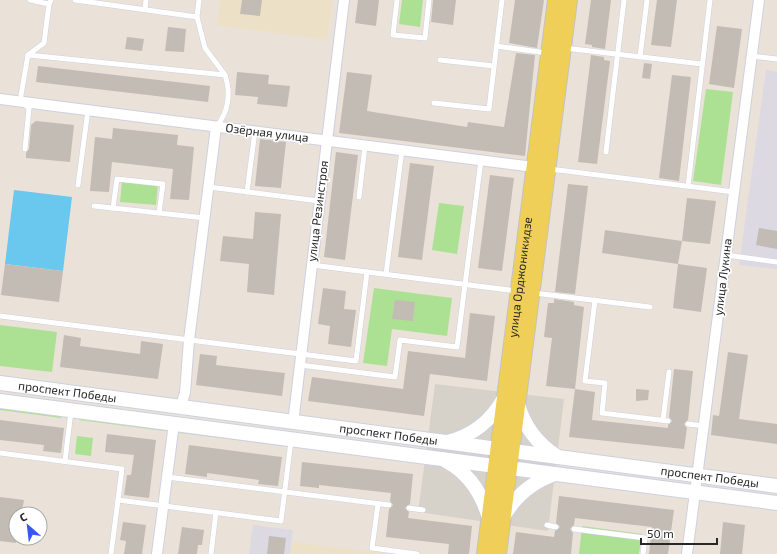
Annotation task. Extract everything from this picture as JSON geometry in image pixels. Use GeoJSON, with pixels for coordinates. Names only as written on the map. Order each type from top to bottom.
{"type":"FeatureCollection","features":[{"type":"Feature","properties":{"kind":"main road","name":"улица Орджоникидзе"},"geometry":{"type":"LineString","coordinates":[[556,0],[556,50]]}},
{"type":"Feature","properties":{"kind":"main road","name":"улица Орджоникидзе"},"geometry":{"type":"LineString","coordinates":[[498,554],[496,519],[524,291],[556,50],[569,0]]}},
{"type":"Feature","properties":{"kind":"main road","name":"проспект Победы"},"geometry":{"type":"LineString","coordinates":[[0,383],[443,442],[558,474],[777,503]]}},
{"type":"Feature","properties":{"kind":"main road"},"geometry":{"type":"LineString","coordinates":[[443,442],[464,436],[482,425],[511,398],[533,435],[543,446],[560,458]]}},
{"type":"Feature","properties":{"kind":"main road","name":"проспект Победы"},"geometry":{"type":"LineString","coordinates":[[0,400],[443,458],[560,458],[777,486]]}},
{"type":"Feature","properties":{"kind":"main road"},"geometry":{"type":"LineString","coordinates":[[443,458],[457,468],[473,483],[496,519],[523,492],[537,482],[558,474]]}},
{"type":"Feature","properties":{"kind":"main road","name":"улица Орджоникидзе"},"geometry":{"type":"LineString","coordinates":[[485,554],[496,519]]}},
{"type":"Feature","properties":{"kind":"street","name":"улица Резинстроя"},"geometry":{"type":"LineString","coordinates":[[293,423],[344,0]]}},
{"type":"Feature","properties":{"kind":"street","name":"улица Лукина"},"geometry":{"type":"LineString","coordinates":[[687,554],[759,0]]}},
{"type":"Feature","properties":{"kind":"street","name":"Озёрная улица"},"geometry":{"type":"LineString","coordinates":[[0,99],[540,168]]}},
{"type":"Feature","properties":{"kind":"street"},"geometry":{"type":"LineString","coordinates":[[180,408],[185,393],[189,340],[216,127]]}},
{"type":"Feature","properties":{"kind":"street"},"geometry":{"type":"LineString","coordinates":[[157,554],[174,423]]}},
{"type":"Feature","properties":{"kind":"lane"},"geometry":{"type":"LineString","coordinates":[[24,149],[29,108],[20,101],[28,55],[44,43],[50,2],[30,0]]}},
{"type":"Feature","properties":{"kind":"lane"},"geometry":{"type":"LineString","coordinates":[[75,0],[95,1],[197,17]]}},
{"type":"Feature","properties":{"kind":"lane"},"geometry":{"type":"LineString","coordinates":[[144,9],[146,0]]}},
{"type":"Feature","properties":{"kind":"lane"},"geometry":{"type":"LineString","coordinates":[[199,0],[197,17],[204,48],[225,75],[229,88],[224,117],[216,127]]}},
{"type":"Feature","properties":{"kind":"lane"},"geometry":{"type":"LineString","coordinates":[[397,0],[393,35],[425,38],[429,0]]}},
{"type":"Feature","properties":{"kind":"lane"},"geometry":{"type":"LineString","coordinates":[[434,103],[489,109],[502,0]]}},
{"type":"Feature","properties":{"kind":"lane"},"geometry":{"type":"LineString","coordinates":[[606,152],[624,0]]}},
{"type":"Feature","properties":{"kind":"lane"},"geometry":{"type":"LineString","coordinates":[[640,57],[647,0]]}},
{"type":"Feature","properties":{"kind":"lane"},"geometry":{"type":"LineString","coordinates":[[688,186],[710,0]]}},
{"type":"Feature","properties":{"kind":"lane"},"geometry":{"type":"LineString","coordinates":[[496,46],[618,54],[702,64]]}},
{"type":"Feature","properties":{"kind":"lane"},"geometry":{"type":"LineString","coordinates":[[28,55],[225,75]]}},
{"type":"Feature","properties":{"kind":"lane"},"geometry":{"type":"LineString","coordinates":[[751,56],[777,59]]}},
{"type":"Feature","properties":{"kind":"lane"},"geometry":{"type":"LineString","coordinates":[[440,60],[494,66]]}},
{"type":"Feature","properties":{"kind":"lane"},"geometry":{"type":"LineString","coordinates":[[78,185],[88,110]]}},
{"type":"Feature","properties":{"kind":"lane"},"geometry":{"type":"LineString","coordinates":[[247,192],[255,131]]}},
{"type":"Feature","properties":{"kind":"lane"},"geometry":{"type":"LineString","coordinates":[[359,197],[365,146]]}},
{"type":"Feature","properties":{"kind":"lane"},"geometry":{"type":"LineString","coordinates":[[386,274],[402,150]]}},
{"type":"Feature","properties":{"kind":"lane"},"geometry":{"type":"LineString","coordinates":[[300,365],[395,377],[400,340],[457,347],[481,160]]}},
{"type":"Feature","properties":{"kind":"lane"},"geometry":{"type":"LineString","coordinates":[[540,168],[734,192]]}},
{"type":"Feature","properties":{"kind":"lane"},"geometry":{"type":"LineString","coordinates":[[113,208],[117,179],[132,180],[163,184],[159,213]]}},
{"type":"Feature","properties":{"kind":"lane"},"geometry":{"type":"LineString","coordinates":[[209,187],[320,201]]}},
{"type":"Feature","properties":{"kind":"lane"},"geometry":{"type":"LineString","coordinates":[[94,206],[205,218]]}},
{"type":"Feature","properties":{"kind":"lane"},"geometry":{"type":"LineString","coordinates":[[726,255],[777,262]]}},
{"type":"Feature","properties":{"kind":"lane"},"geometry":{"type":"LineString","coordinates":[[312,265],[650,307]]}},
{"type":"Feature","properties":{"kind":"lane"},"geometry":{"type":"LineString","coordinates":[[0,316],[356,361],[367,272]]}},
{"type":"Feature","properties":{"kind":"lane"},"geometry":{"type":"LineString","coordinates":[[595,300],[584,381],[606,383],[602,413],[666,421],[669,372]]}},
{"type":"Feature","properties":{"kind":"lane"},"geometry":{"type":"LineString","coordinates":[[65,461],[72,410]]}},
{"type":"Feature","properties":{"kind":"lane"},"geometry":{"type":"LineString","coordinates":[[688,424],[704,426]]}},
{"type":"Feature","properties":{"kind":"lane"},"geometry":{"type":"LineString","coordinates":[[118,500],[281,520],[292,438]]}},
{"type":"Feature","properties":{"kind":"lane"},"geometry":{"type":"LineString","coordinates":[[0,453],[122,469],[111,554]]}},
{"type":"Feature","properties":{"kind":"lane"},"geometry":{"type":"LineString","coordinates":[[167,477],[389,506]]}},
{"type":"Feature","properties":{"kind":"lane"},"geometry":{"type":"LineString","coordinates":[[378,504],[372,548],[417,554]]}},
{"type":"Feature","properties":{"kind":"lane"},"geometry":{"type":"LineString","coordinates":[[409,508],[423,510]]}},
{"type":"Feature","properties":{"kind":"lane"},"geometry":{"type":"LineString","coordinates":[[211,554],[216,512]]}},
{"type":"Feature","properties":{"kind":"lane"},"geometry":{"type":"LineString","coordinates":[[547,525],[556,527]]}},
{"type":"Feature","properties":{"kind":"lane"},"geometry":{"type":"LineString","coordinates":[[574,529],[645,538],[643,554]]}},
{"type":"Feature","properties":{"kind":"shaded area"},"geometry":{"type":"Polygon","coordinates":[[[220,0],[332,0],[327,40],[217,25],[220,0]]]}},
{"type":"Feature","properties":{"kind":"shaded area"},"geometry":{"type":"Polygon","coordinates":[[[766,70],[777,72],[777,269],[739,265],[766,70]]]}},
{"type":"Feature","properties":{"kind":"shaded area"},"geometry":{"type":"Polygon","coordinates":[[[435,384],[564,399],[548,531],[418,512],[435,384]]]}},
{"type":"Feature","properties":{"kind":"shaded area"},"geometry":{"type":"Polygon","coordinates":[[[253,525],[293,530],[290,554],[249,554],[253,525]]]}},
{"type":"Feature","properties":{"kind":"shaded area"},"geometry":{"type":"Polygon","coordinates":[[[292,542],[390,554],[290,554],[292,542]]]}},
{"type":"Feature","properties":{"kind":"green space"},"geometry":{"type":"Polygon","coordinates":[[[402,0],[423,0],[420,27],[399,24],[402,0]]]}},
{"type":"Feature","properties":{"kind":"green space"},"geometry":{"type":"Polygon","coordinates":[[[706,89],[733,92],[721,185],[693,181],[706,89]]]}},
{"type":"Feature","properties":{"kind":"green space"},"geometry":{"type":"Polygon","coordinates":[[[122,181],[158,184],[156,205],[120,202],[122,181]]]}},
{"type":"Feature","properties":{"kind":"green space"},"geometry":{"type":"Polygon","coordinates":[[[439,203],[464,206],[457,254],[432,250],[439,203]]]}},
{"type":"Feature","properties":{"kind":"green space"},"geometry":{"type":"Polygon","coordinates":[[[374,288],[452,298],[447,336],[392,329],[387,366],[363,363],[374,288]]]}},
{"type":"Feature","properties":{"kind":"green space"},"geometry":{"type":"Polygon","coordinates":[[[0,325],[57,332],[52,372],[0,366],[0,325]]]}},
{"type":"Feature","properties":{"kind":"green space"},"geometry":{"type":"Polygon","coordinates":[[[0,405],[61,413],[61,418],[0,410],[0,405]]]}},
{"type":"Feature","properties":{"kind":"green space"},"geometry":{"type":"Polygon","coordinates":[[[80,415],[165,426],[165,431],[79,420],[80,415]]]}},
{"type":"Feature","properties":{"kind":"green space"},"geometry":{"type":"Polygon","coordinates":[[[182,428],[283,441],[283,446],[181,433],[182,428]]]}},
{"type":"Feature","properties":{"kind":"green space"},"geometry":{"type":"Polygon","coordinates":[[[77,436],[93,438],[91,456],[75,454],[77,436]]]}},
{"type":"Feature","properties":{"kind":"green space"},"geometry":{"type":"Polygon","coordinates":[[[582,526],[642,534],[639,554],[579,554],[582,526]]]}},
{"type":"Feature","properties":{"kind":"water"},"geometry":{"type":"Polygon","coordinates":[[[14,190],[72,197],[63,271],[5,264],[14,190]]]}},
{"type":"Feature","properties":{"kind":"building"},"geometry":{"type":"Polygon","coordinates":[[[242,0],[262,0],[260,16],[240,14],[242,0]]]}},
{"type":"Feature","properties":{"kind":"building"},"geometry":{"type":"Polygon","coordinates":[[[358,0],[379,0],[376,26],[355,23],[358,0]]]}},
{"type":"Feature","properties":{"kind":"building"},"geometry":{"type":"Polygon","coordinates":[[[433,0],[456,0],[453,25],[431,22],[433,0]]]}},
{"type":"Feature","properties":{"kind":"building"},"geometry":{"type":"Polygon","coordinates":[[[515,0],[544,0],[537,48],[509,43],[515,0]]]}},
{"type":"Feature","properties":{"kind":"building"},"geometry":{"type":"Polygon","coordinates":[[[591,0],[611,0],[605,49],[592,47],[592,45],[585,44],[591,0]]]}},
{"type":"Feature","properties":{"kind":"building"},"geometry":{"type":"Polygon","coordinates":[[[657,0],[677,0],[671,47],[651,45],[657,0]]]}},
{"type":"Feature","properties":{"kind":"building"},"geometry":{"type":"Polygon","coordinates":[[[717,26],[742,29],[734,88],[709,84],[717,26]]]}},
{"type":"Feature","properties":{"kind":"building"},"geometry":{"type":"Polygon","coordinates":[[[168,27],[186,29],[184,52],[165,51],[168,27]]]}},
{"type":"Feature","properties":{"kind":"building"},"geometry":{"type":"Polygon","coordinates":[[[127,37],[144,39],[142,51],[125,49],[127,37]]]}},
{"type":"Feature","properties":{"kind":"building"},"geometry":{"type":"Polygon","coordinates":[[[516,53],[535,55],[525,156],[339,133],[347,72],[372,75],[367,111],[467,127],[468,122],[504,127],[516,53]]]}},
{"type":"Feature","properties":{"kind":"building"},"geometry":{"type":"Polygon","coordinates":[[[591,55],[604,57],[604,60],[610,61],[597,164],[578,162],[591,55]]]}},
{"type":"Feature","properties":{"kind":"building"},"geometry":{"type":"Polygon","coordinates":[[[644,63],[652,64],[650,79],[642,78],[644,63]]]}},
{"type":"Feature","properties":{"kind":"building"},"geometry":{"type":"Polygon","coordinates":[[[38,66],[210,86],[208,102],[36,82],[38,66]]]}},
{"type":"Feature","properties":{"kind":"building"},"geometry":{"type":"Polygon","coordinates":[[[237,72],[269,75],[268,84],[290,86],[287,107],[257,104],[258,97],[235,95],[237,72]]]}},
{"type":"Feature","properties":{"kind":"building"},"geometry":{"type":"Polygon","coordinates":[[[672,75],[691,77],[679,181],[659,178],[672,75]]]}},
{"type":"Feature","properties":{"kind":"building"},"geometry":{"type":"Polygon","coordinates":[[[36,121],[74,125],[70,162],[26,158],[26,153],[29,149],[31,125],[36,121]]]}},
{"type":"Feature","properties":{"kind":"building"},"geometry":{"type":"Polygon","coordinates":[[[113,128],[178,135],[177,145],[194,147],[189,200],[170,199],[173,169],[112,162],[109,192],[90,191],[95,137],[112,139],[113,128]]]}},
{"type":"Feature","properties":{"kind":"building"},"geometry":{"type":"Polygon","coordinates":[[[260,139],[286,142],[281,188],[255,186],[260,139]]]}},
{"type":"Feature","properties":{"kind":"building"},"geometry":{"type":"Polygon","coordinates":[[[336,152],[358,155],[345,260],[324,257],[336,152]]]}},
{"type":"Feature","properties":{"kind":"building"},"geometry":{"type":"Polygon","coordinates":[[[410,163],[434,166],[422,260],[398,257],[410,163]]]}},
{"type":"Feature","properties":{"kind":"building"},"geometry":{"type":"Polygon","coordinates":[[[490,175],[514,178],[502,271],[478,268],[490,175]]]}},
{"type":"Feature","properties":{"kind":"building"},"geometry":{"type":"Polygon","coordinates":[[[568,184],[588,186],[575,294],[555,292],[568,184]]]}},
{"type":"Feature","properties":{"kind":"building"},"geometry":{"type":"Polygon","coordinates":[[[687,198],[716,201],[710,244],[682,241],[687,198]]]}},
{"type":"Feature","properties":{"kind":"building"},"geometry":{"type":"Polygon","coordinates":[[[255,212],[281,214],[274,295],[247,292],[249,264],[220,261],[223,236],[253,239],[255,212]]]}},
{"type":"Feature","properties":{"kind":"building"},"geometry":{"type":"Polygon","coordinates":[[[759,228],[777,231],[777,249],[756,245],[759,228]]]}},
{"type":"Feature","properties":{"kind":"building"},"geometry":{"type":"Polygon","coordinates":[[[605,230],[682,241],[678,264],[602,253],[605,230]]]}},
{"type":"Feature","properties":{"kind":"building"},"geometry":{"type":"Polygon","coordinates":[[[5,264],[63,271],[59,302],[1,295],[5,264]]]}},
{"type":"Feature","properties":{"kind":"building"},"geometry":{"type":"Polygon","coordinates":[[[678,264],[707,268],[701,312],[673,308],[678,264]]]}},
{"type":"Feature","properties":{"kind":"building"},"geometry":{"type":"Polygon","coordinates":[[[323,288],[346,291],[344,309],[356,310],[351,347],[328,344],[330,326],[318,324],[323,288]]]}},
{"type":"Feature","properties":{"kind":"building"},"geometry":{"type":"Polygon","coordinates":[[[554,299],[574,302],[574,305],[584,307],[575,389],[546,386],[552,338],[544,337],[548,303],[554,303],[554,299]]]}},
{"type":"Feature","properties":{"kind":"building"},"geometry":{"type":"Polygon","coordinates":[[[395,300],[415,302],[413,321],[392,319],[395,300]]]}},
{"type":"Feature","properties":{"kind":"building"},"geometry":{"type":"Polygon","coordinates":[[[470,313],[495,316],[487,381],[430,374],[424,416],[308,401],[312,377],[403,389],[408,351],[465,358],[470,313]]]}},
{"type":"Feature","properties":{"kind":"building"},"geometry":{"type":"Polygon","coordinates":[[[64,335],[81,338],[80,346],[140,354],[141,341],[163,344],[158,379],[60,367],[64,335]]]}},
{"type":"Feature","properties":{"kind":"building"},"geometry":{"type":"Polygon","coordinates":[[[728,352],[748,355],[739,419],[777,424],[777,444],[711,435],[713,415],[719,416],[728,352]]]}},
{"type":"Feature","properties":{"kind":"building"},"geometry":{"type":"Polygon","coordinates":[[[200,354],[217,356],[216,365],[285,373],[282,396],[196,385],[200,354]]]}},
{"type":"Feature","properties":{"kind":"building"},"geometry":{"type":"Polygon","coordinates":[[[674,369],[693,371],[688,420],[684,424],[687,428],[684,449],[569,437],[575,389],[595,392],[592,420],[668,428],[668,425],[672,421],[669,417],[674,369]]]}},
{"type":"Feature","properties":{"kind":"building"},"geometry":{"type":"Polygon","coordinates":[[[636,389],[649,390],[648,400],[636,401],[636,389]]]}},
{"type":"Feature","properties":{"kind":"building"},"geometry":{"type":"Polygon","coordinates":[[[0,420],[64,428],[61,453],[43,451],[44,445],[0,440],[0,420]]]}},
{"type":"Feature","properties":{"kind":"building"},"geometry":{"type":"Polygon","coordinates":[[[107,434],[156,440],[149,498],[124,495],[127,475],[131,475],[134,455],[105,452],[107,434]]]}},
{"type":"Feature","properties":{"kind":"building"},"geometry":{"type":"Polygon","coordinates":[[[189,445],[282,457],[278,486],[258,484],[259,480],[207,473],[207,477],[185,474],[189,445]]]}},
{"type":"Feature","properties":{"kind":"building"},"geometry":{"type":"Polygon","coordinates":[[[302,462],[413,474],[410,504],[405,508],[409,512],[408,518],[472,526],[469,554],[448,554],[449,544],[386,537],[389,509],[393,505],[390,501],[391,493],[319,485],[319,488],[300,486],[302,462]]]}},
{"type":"Feature","properties":{"kind":"building"},"geometry":{"type":"Polygon","coordinates":[[[559,496],[674,510],[668,554],[649,554],[652,527],[575,518],[574,525],[570,529],[573,533],[571,554],[513,554],[516,532],[554,537],[555,531],[560,527],[556,523],[559,496]]]}},
{"type":"Feature","properties":{"kind":"building"},"geometry":{"type":"Polygon","coordinates":[[[0,497],[24,500],[23,506],[8,506],[8,542],[0,541],[0,497]]]}},
{"type":"Feature","properties":{"kind":"building"},"geometry":{"type":"Polygon","coordinates":[[[123,522],[146,525],[142,554],[124,554],[126,541],[120,540],[123,522]]]}},
{"type":"Feature","properties":{"kind":"building"},"geometry":{"type":"Polygon","coordinates":[[[723,522],[745,525],[742,554],[720,554],[723,522]]]}},
{"type":"Feature","properties":{"kind":"building"},"geometry":{"type":"Polygon","coordinates":[[[182,527],[204,530],[202,545],[198,545],[197,554],[178,554],[182,527]]]}},
{"type":"Feature","properties":{"kind":"building"},"geometry":{"type":"Polygon","coordinates":[[[269,536],[286,538],[284,554],[267,554],[269,536]]]}}]}
